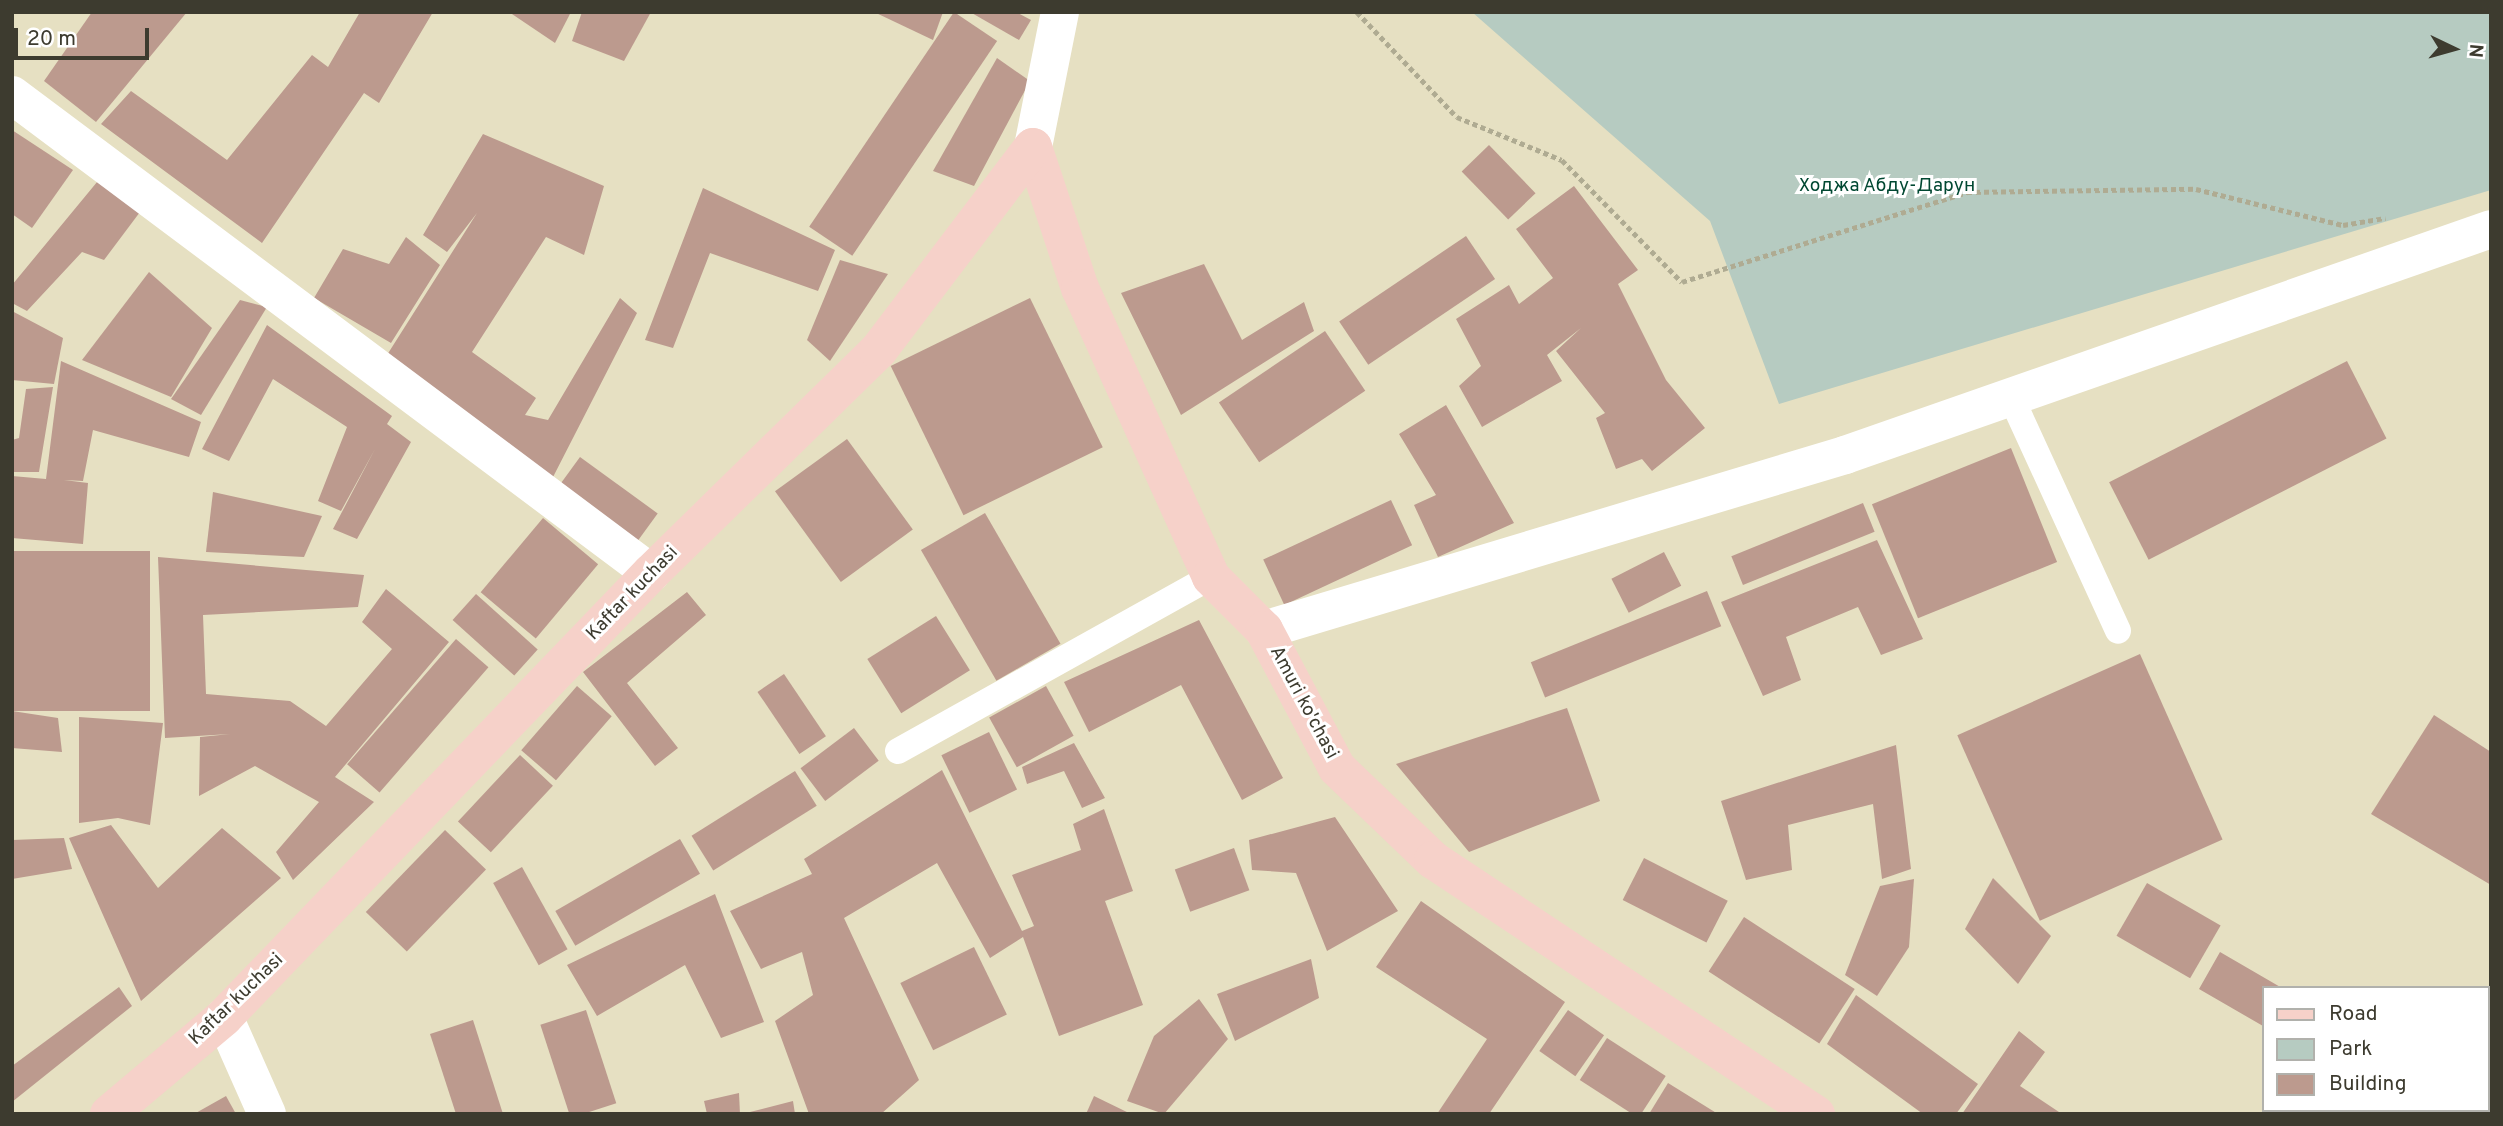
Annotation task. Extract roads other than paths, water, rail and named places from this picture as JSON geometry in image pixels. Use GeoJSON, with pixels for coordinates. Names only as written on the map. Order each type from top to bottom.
{"type":"FeatureCollection","features":[{"type":"Feature","properties":{"kind":"street","name":"Kaftar kuchasi"},"geometry":{"type":"LineString","coordinates":[[109,1114],[224,1017],[651,573],[878,351],[1033,147],[1060,12]]}},
{"type":"Feature","properties":{"kind":"street"},"geometry":{"type":"LineString","coordinates":[[12,95],[651,573]]}},
{"type":"Feature","properties":{"kind":"street","name":"Amuri ko'chasi"},"geometry":{"type":"LineString","coordinates":[[1033,147],[1080,288],[1211,577],[1264,630],[1337,768],[1433,860],[1816,1114]]}},
{"type":"Feature","properties":{"kind":"street"},"geometry":{"type":"LineString","coordinates":[[1264,630],[1845,455],[2491,229]]}},
{"type":"Feature","properties":{"kind":"street"},"geometry":{"type":"LineString","coordinates":[[224,1017],[267,1114]]}},
{"type":"Feature","properties":{"kind":"lane"},"geometry":{"type":"LineString","coordinates":[[2011,397],[2118,631]]}},
{"type":"Feature","properties":{"kind":"lane"},"geometry":{"type":"LineString","coordinates":[[898,751],[1211,577]]}},
{"type":"Feature","properties":{"kind":"park label","name":"Ходжа Абду-Дарун"},"geometry":{"type":"Point","coordinates":[1887,187]}}]}
